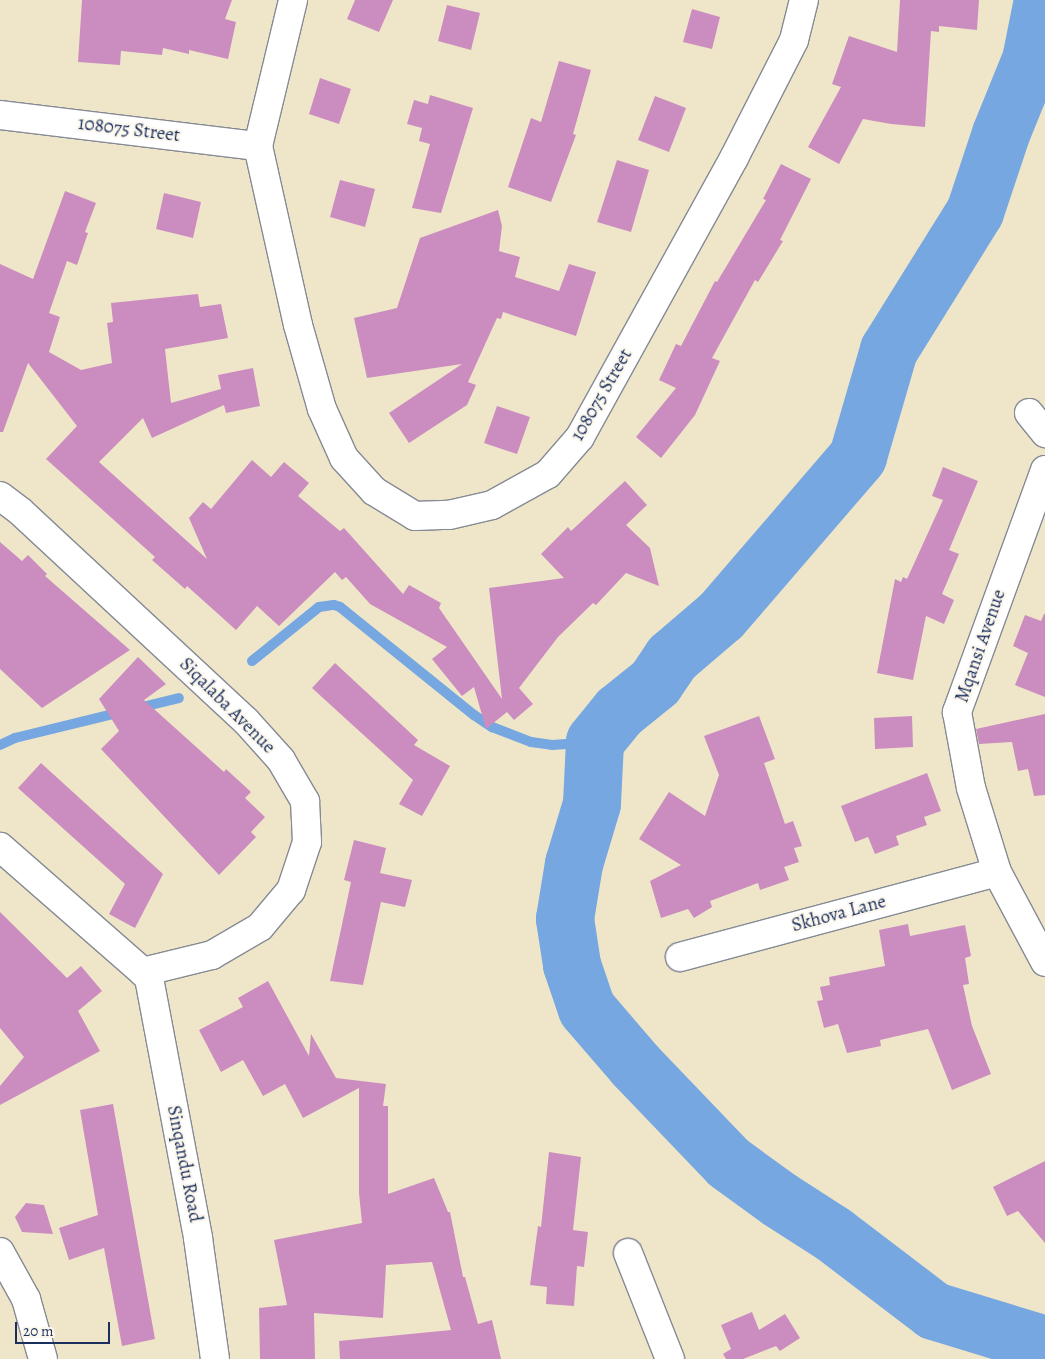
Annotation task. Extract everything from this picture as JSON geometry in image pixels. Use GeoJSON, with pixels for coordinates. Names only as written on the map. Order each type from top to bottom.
{"type":"FeatureCollection","features":[{"type":"Feature","properties":{"kind":"street","name":"108075 Street"},"geometry":{"type":"LineString","coordinates":[[293,0],[258,146],[298,325],[322,409],[344,458],[374,491],[415,516],[449,515],[492,505],[548,474],[580,437],[747,133],[794,40],[804,0]]}},
{"type":"Feature","properties":{"kind":"street","name":"108075 Street"},"geometry":{"type":"LineString","coordinates":[[0,115],[258,146]]}},
{"type":"Feature","properties":{"kind":"street","name":"Mqansi Avenue"},"geometry":{"type":"LineString","coordinates":[[1045,470],[957,712],[971,788],[997,872],[1045,962]]}},
{"type":"Feature","properties":{"kind":"street","name":"Siqalaba Avenue"},"geometry":{"type":"LineString","coordinates":[[0,496],[21,512],[246,720],[281,760],[305,801],[307,842],[291,890],[260,927],[212,955],[143,972]]}},
{"type":"Feature","properties":{"kind":"street"},"geometry":{"type":"LineString","coordinates":[[0,847],[143,972]]}},
{"type":"Feature","properties":{"kind":"street","name":"Skhova Lane"},"geometry":{"type":"LineString","coordinates":[[680,957],[997,872]]}},
{"type":"Feature","properties":{"kind":"street","name":"Sinqandu Road"},"geometry":{"type":"LineString","coordinates":[[143,972],[149,978],[194,1219],[215,1359]]}},
{"type":"Feature","properties":{"kind":"street"},"geometry":{"type":"LineString","coordinates":[[0,1252],[26,1299],[43,1359]]}},
{"type":"Feature","properties":{"kind":"street"},"geometry":{"type":"LineString","coordinates":[[628,1253],[670,1359]]}},
{"type":"Feature","properties":{"kind":"building"},"geometry":{"type":"Polygon","coordinates":[[[82,0],[232,0],[225,19],[236,22],[228,59],[189,50],[189,54],[163,48],[162,55],[121,51],[120,65],[78,62],[82,0]]]}},
{"type":"Feature","properties":{"kind":"building"},"geometry":{"type":"Polygon","coordinates":[[[355,0],[393,0],[379,32],[347,19],[355,0]]]}},
{"type":"Feature","properties":{"kind":"building"},"geometry":{"type":"Polygon","coordinates":[[[900,0],[979,0],[977,30],[939,26],[939,32],[931,31],[925,127],[863,119],[839,164],[808,147],[841,87],[832,84],[849,36],[897,52],[900,0]]]}},
{"type":"Feature","properties":{"kind":"building"},"geometry":{"type":"Polygon","coordinates":[[[447,5],[480,13],[471,50],[438,41],[447,5]]]}},
{"type":"Feature","properties":{"kind":"building"},"geometry":{"type":"Polygon","coordinates":[[[692,9],[720,17],[712,49],[683,42],[692,9]]]}},
{"type":"Feature","properties":{"kind":"building"},"geometry":{"type":"Polygon","coordinates":[[[559,61],[591,70],[573,134],[576,135],[551,202],[508,187],[531,118],[541,122],[559,61]]]}},
{"type":"Feature","properties":{"kind":"building"},"geometry":{"type":"Polygon","coordinates":[[[320,78],[351,89],[339,124],[309,114],[320,78]]]}},
{"type":"Feature","properties":{"kind":"building"},"geometry":{"type":"Polygon","coordinates":[[[430,95],[473,108],[441,213],[412,208],[430,144],[419,141],[422,128],[407,124],[414,100],[428,104],[430,95]]]}},
{"type":"Feature","properties":{"kind":"building"},"geometry":{"type":"Polygon","coordinates":[[[655,96],[686,108],[669,152],[638,140],[655,96]]]}},
{"type":"Feature","properties":{"kind":"building"},"geometry":{"type":"Polygon","coordinates":[[[617,160],[649,170],[631,232],[597,222],[617,160]]]}},
{"type":"Feature","properties":{"kind":"building"},"geometry":{"type":"Polygon","coordinates":[[[781,164],[811,179],[780,240],[783,241],[758,282],[755,280],[712,358],[720,361],[695,415],[661,458],[636,437],[676,388],[659,380],[676,344],[681,346],[715,281],[717,282],[766,200],[763,199],[781,164]]]}},
{"type":"Feature","properties":{"kind":"building"},"geometry":{"type":"Polygon","coordinates":[[[340,180],[375,189],[365,227],[330,217],[340,180]]]}},
{"type":"Feature","properties":{"kind":"building"},"geometry":{"type":"Polygon","coordinates":[[[65,191],[96,203],[85,232],[88,233],[77,265],[67,261],[49,313],[60,317],[49,352],[81,370],[112,363],[107,323],[113,322],[111,303],[198,294],[200,307],[221,304],[228,338],[165,349],[171,403],[221,389],[218,375],[253,368],[260,406],[226,413],[224,405],[152,438],[143,418],[99,462],[207,559],[189,518],[203,502],[211,509],[252,460],[271,477],[284,462],[309,483],[298,496],[340,531],[344,528],[403,594],[409,585],[441,603],[439,608],[502,699],[489,588],[564,578],[541,554],[568,527],[571,531],[625,481],[647,505],[626,525],[650,548],[659,586],[626,573],[596,605],[593,603],[558,637],[519,688],[533,704],[514,720],[507,712],[486,729],[474,687],[462,696],[432,659],[447,647],[370,604],[346,577],[342,580],[335,572],[279,626],[257,606],[236,630],[187,586],[185,589],[152,560],[155,557],[46,459],[77,426],[28,363],[3,432],[0,432],[0,264],[33,279],[65,191]]]}},
{"type":"Feature","properties":{"kind":"building"},"geometry":{"type":"Polygon","coordinates":[[[164,193],[201,202],[193,238],[156,229],[164,193]]]}},
{"type":"Feature","properties":{"kind":"building"},"geometry":{"type":"Polygon","coordinates":[[[498,210],[502,226],[499,251],[520,257],[515,277],[559,291],[569,264],[596,272],[576,336],[503,312],[501,319],[497,318],[468,382],[476,385],[467,405],[409,443],[389,413],[462,364],[367,378],[354,318],[397,308],[420,238],[498,210]]]}},
{"type":"Feature","properties":{"kind":"building"},"geometry":{"type":"Polygon","coordinates":[[[497,406],[530,417],[517,454],[484,443],[497,406]]]}},
{"type":"Feature","properties":{"kind":"building"},"geometry":{"type":"Polygon","coordinates":[[[943,467],[978,481],[949,550],[959,554],[942,594],[954,600],[944,624],[926,616],[913,680],[877,673],[895,579],[901,582],[903,577],[907,579],[943,500],[932,496],[943,467]]]}},
{"type":"Feature","properties":{"kind":"building"},"geometry":{"type":"Polygon","coordinates":[[[0,542],[22,561],[28,555],[47,574],[45,576],[130,650],[42,708],[0,669],[0,542]]]}},
{"type":"Feature","properties":{"kind":"building"},"geometry":{"type":"Polygon","coordinates":[[[1044,614],[1045,697],[1015,685],[1028,653],[1013,646],[1025,615],[1041,621],[1044,614]]]}},
{"type":"Feature","properties":{"kind":"building"},"geometry":{"type":"Polygon","coordinates":[[[138,657],[166,684],[144,700],[224,772],[226,769],[251,792],[245,798],[265,817],[251,832],[256,837],[219,875],[101,749],[119,731],[99,699],[138,657]]]}},
{"type":"Feature","properties":{"kind":"building"},"geometry":{"type":"Polygon","coordinates":[[[335,663],[418,740],[414,745],[450,766],[422,816],[399,804],[413,780],[312,688],[335,663]]]}},
{"type":"Feature","properties":{"kind":"building"},"geometry":{"type":"Polygon","coordinates":[[[1045,714],[1045,795],[1034,796],[1028,769],[1018,771],[1012,742],[979,744],[976,729],[1045,714]]]}},
{"type":"Feature","properties":{"kind":"building"},"geometry":{"type":"Polygon","coordinates":[[[759,716],[775,759],[764,763],[785,824],[793,821],[802,846],[794,848],[799,862],[784,867],[789,880],[760,890],[758,883],[710,901],[712,907],[694,918],[688,909],[661,918],[650,881],[681,865],[639,839],[669,792],[705,816],[719,775],[704,736],[759,716]]]}},
{"type":"Feature","properties":{"kind":"building"},"geometry":{"type":"Polygon","coordinates":[[[912,716],[913,747],[875,749],[874,718],[912,716]]]}},
{"type":"Feature","properties":{"kind":"building"},"geometry":{"type":"Polygon","coordinates":[[[41,763],[163,874],[135,928],[109,914],[125,884],[18,788],[41,763]]]}},
{"type":"Feature","properties":{"kind":"building"},"geometry":{"type":"Polygon","coordinates":[[[927,773],[941,811],[924,817],[927,825],[896,836],[899,845],[875,854],[868,837],[855,842],[841,806],[927,773]]]}},
{"type":"Feature","properties":{"kind":"building"},"geometry":{"type":"Polygon","coordinates":[[[354,840],[386,848],[380,873],[412,880],[405,907],[381,902],[363,985],[330,981],[351,882],[344,880],[354,840]]]}},
{"type":"Feature","properties":{"kind":"building"},"geometry":{"type":"Polygon","coordinates":[[[0,912],[67,978],[81,966],[102,991],[78,1011],[100,1051],[0,1105],[0,1086],[24,1057],[0,1028],[0,912]]]}},
{"type":"Feature","properties":{"kind":"building"},"geometry":{"type":"Polygon","coordinates":[[[908,924],[910,936],[965,925],[971,956],[965,958],[969,984],[963,985],[972,1026],[991,1074],[952,1090],[928,1029],[880,1040],[881,1046],[847,1053],[838,1024],[824,1028],[817,1001],[823,1000],[820,987],[830,985],[829,977],[885,966],[879,930],[908,924]]]}},
{"type":"Feature","properties":{"kind":"building"},"geometry":{"type":"Polygon","coordinates":[[[268,981],[309,1056],[311,1034],[336,1078],[386,1084],[383,1106],[388,1106],[388,1194],[434,1178],[448,1212],[450,1212],[463,1277],[465,1277],[478,1324],[492,1320],[501,1359],[340,1359],[339,1341],[451,1330],[432,1262],[386,1265],[383,1318],[314,1313],[315,1359],[260,1359],[259,1308],[287,1305],[274,1240],[362,1223],[359,1193],[359,1088],[303,1118],[285,1084],[263,1096],[243,1060],[221,1072],[199,1030],[243,1007],[238,998],[268,981]]]}},
{"type":"Feature","properties":{"kind":"building"},"geometry":{"type":"Polygon","coordinates":[[[113,1104],[155,1339],[122,1346],[104,1248],[69,1260],[59,1228],[98,1215],[80,1110],[113,1104]]]}},
{"type":"Feature","properties":{"kind":"building"},"geometry":{"type":"Polygon","coordinates":[[[549,1152],[581,1157],[573,1230],[588,1232],[584,1267],[577,1266],[574,1306],[546,1304],[547,1287],[530,1285],[538,1226],[541,1227],[549,1152]]]}},
{"type":"Feature","properties":{"kind":"building"},"geometry":{"type":"Polygon","coordinates":[[[1045,1161],[1045,1243],[1018,1211],[1007,1216],[993,1187],[1045,1161]]]}},
{"type":"Feature","properties":{"kind":"building"},"geometry":{"type":"Polygon","coordinates":[[[26,1203],[44,1205],[53,1234],[22,1232],[15,1217],[26,1203]]]}},
{"type":"Feature","properties":{"kind":"building"},"geometry":{"type":"Polygon","coordinates":[[[752,1312],[759,1330],[785,1314],[800,1338],[780,1351],[776,1346],[743,1359],[726,1359],[723,1354],[731,1349],[721,1325],[752,1312]]]}},
{"type":"Feature","properties":{"kind":"waterway"},"geometry":{"type":"LineString","coordinates":[[1043,0],[1031,60],[1001,134],[975,212],[889,350],[858,457],[721,616],[672,658],[655,683],[619,712],[595,742],[592,804],[574,864],[565,919],[572,965],[587,1009],[636,1066],[729,1163],[780,1200],[833,1234],[934,1311],[1045,1345]]}},
{"type":"Feature","properties":{"kind":"waterway"},"geometry":{"type":"LineString","coordinates":[[252,661],[319,607],[334,605],[340,607],[474,715],[492,727],[531,742],[552,745],[595,742]]}},
{"type":"Feature","properties":{"kind":"waterway"},"geometry":{"type":"LineString","coordinates":[[138,708],[179,698]]}},
{"type":"Feature","properties":{"kind":"waterway"},"geometry":{"type":"LineString","coordinates":[[0,745],[15,738],[122,712]]}}]}
